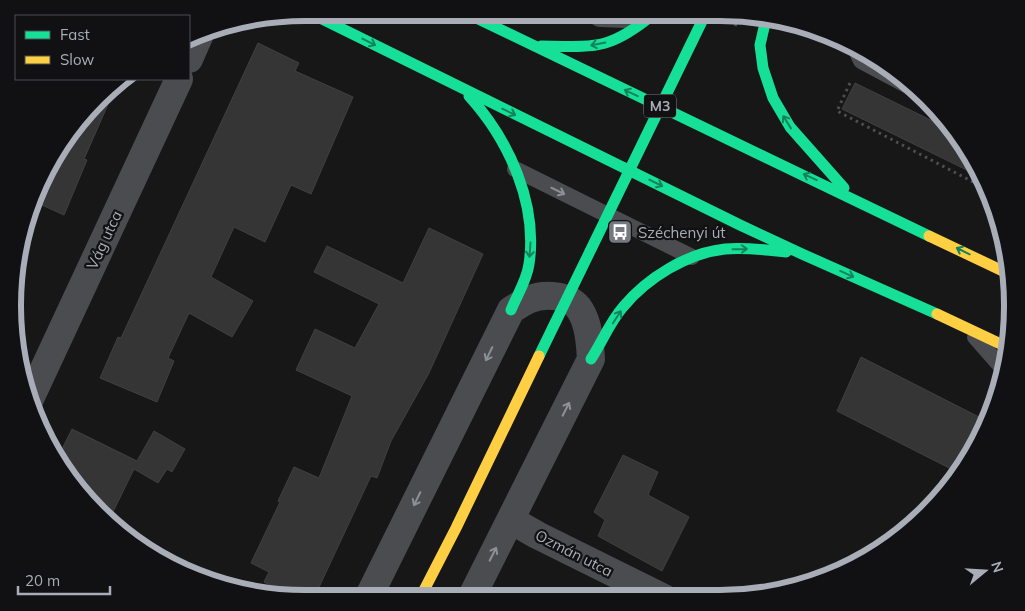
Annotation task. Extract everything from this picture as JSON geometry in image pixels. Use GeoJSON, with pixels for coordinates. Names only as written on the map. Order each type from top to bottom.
{"type":"FeatureCollection","features":[{"type":"Feature","properties":{"kind":"main road"},"geometry":{"type":"LineString","coordinates":[[328,21],[465,91],[802,254],[966,326],[1001,344]]}},
{"type":"Feature","properties":{"kind":"main road","name":"M3"},"geometry":{"type":"LineString","coordinates":[[482,21],[1001,270]]}},
{"type":"Feature","properties":{"kind":"main road"},"geometry":{"type":"LineString","coordinates":[[534,46],[597,46],[621,37],[645,21]]}},
{"type":"Feature","properties":{"kind":"main road"},"geometry":{"type":"LineString","coordinates":[[424,590],[702,21]]}},
{"type":"Feature","properties":{"kind":"main road"},"geometry":{"type":"LineString","coordinates":[[764,25],[760,46],[763,68],[773,98],[790,127],[854,198]]}},
{"type":"Feature","properties":{"kind":"main road"},"geometry":{"type":"LineString","coordinates":[[465,91],[495,128],[526,200],[531,234],[529,266],[511,310]]}},
{"type":"Feature","properties":{"kind":"main road"},"geometry":{"type":"LineString","coordinates":[[591,359],[623,307],[639,291],[670,269],[692,257],[719,249],[753,249],[802,254]]}},
{"type":"Feature","properties":{"kind":"street"},"geometry":{"type":"LineString","coordinates":[[190,56],[196,44]]}},
{"type":"Feature","properties":{"kind":"street","name":"Vág utca"},"geometry":{"type":"LineString","coordinates":[[34,390],[179,80]]}},
{"type":"Feature","properties":{"kind":"street"},"geometry":{"type":"LineString","coordinates":[[372,590],[511,310],[528,300],[544,296],[571,301],[580,310],[585,321],[591,359],[475,590]]}},
{"type":"Feature","properties":{"kind":"street","name":"Ozmán utca"},"geometry":{"type":"LineString","coordinates":[[511,520],[648,590]]}},
{"type":"Feature","properties":{"kind":"lane"},"geometry":{"type":"LineString","coordinates":[[514,169],[692,257]]}},
{"type":"Feature","properties":{"kind":"lane"},"geometry":{"type":"LineString","coordinates":[[966,326],[998,363]]}},
{"type":"Feature","properties":{"kind":"path"},"geometry":{"type":"LineString","coordinates":[[857,57],[837,111],[975,183]]}},
{"type":"Feature","properties":{"kind":"building"},"geometry":{"type":"Polygon","coordinates":[[[258,43],[299,63],[295,71],[353,97],[311,194],[291,185],[265,242],[234,227],[211,277],[253,301],[232,337],[189,313],[168,358],[174,361],[157,402],[100,378],[118,337],[121,338],[258,43]]]}},
{"type":"Feature","properties":{"kind":"building"},"geometry":{"type":"Polygon","coordinates":[[[855,83],[938,123],[956,148],[970,172],[842,109],[855,83]]]}},
{"type":"Feature","properties":{"kind":"building"},"geometry":{"type":"Polygon","coordinates":[[[110,100],[84,159],[87,160],[64,215],[40,204],[59,163],[69,148],[80,132],[110,100]]]}},
{"type":"Feature","properties":{"kind":"building"},"geometry":{"type":"Polygon","coordinates":[[[429,228],[483,254],[429,373],[391,441],[377,478],[371,476],[318,590],[276,588],[264,582],[269,572],[251,563],[280,502],[278,501],[294,467],[319,478],[352,396],[296,370],[315,329],[355,348],[379,304],[314,272],[327,246],[403,283],[429,228]]]}},
{"type":"Feature","properties":{"kind":"building"},"geometry":{"type":"Polygon","coordinates":[[[861,357],[980,418],[966,448],[952,469],[837,411],[861,357]]]}},
{"type":"Feature","properties":{"kind":"building"},"geometry":{"type":"Polygon","coordinates":[[[72,429],[137,461],[154,431],[185,449],[172,472],[167,469],[158,483],[134,469],[112,513],[80,479],[61,451],[72,429]]]}},
{"type":"Feature","properties":{"kind":"building"},"geometry":{"type":"Polygon","coordinates":[[[623,455],[658,472],[648,495],[689,517],[662,571],[598,536],[605,520],[594,512],[623,455]]]}},
{"type":"Feature","properties":{"kind":"traffic: fast"},"geometry":{"type":"LineString","coordinates":[[326,21],[740,225],[937,314]]}},
{"type":"Feature","properties":{"kind":"traffic: fast"},"geometry":{"type":"LineString","coordinates":[[483,21],[929,236]]}},
{"type":"Feature","properties":{"kind":"traffic: fast"},"geometry":{"type":"LineString","coordinates":[[541,46],[590,46],[602,44],[626,34],[644,21]]}},
{"type":"Feature","properties":{"kind":"traffic: fast"},"geometry":{"type":"LineString","coordinates":[[539,356],[702,21]]}},
{"type":"Feature","properties":{"kind":"traffic: fast"},"geometry":{"type":"LineString","coordinates":[[765,25],[760,45],[763,68],[773,98],[790,127],[844,188]]}},
{"type":"Feature","properties":{"kind":"traffic: fast"},"geometry":{"type":"LineString","coordinates":[[469,96],[497,132],[508,153],[525,196],[531,241],[529,264],[524,282],[511,310]]}},
{"type":"Feature","properties":{"kind":"traffic: fast"},"geometry":{"type":"LineString","coordinates":[[591,359],[614,319],[633,296],[656,277],[682,261],[711,251],[733,248],[786,252]]}},
{"type":"Feature","properties":{"kind":"traffic: slow"},"geometry":{"type":"LineString","coordinates":[[929,236],[1001,270]]}},
{"type":"Feature","properties":{"kind":"traffic: slow"},"geometry":{"type":"LineString","coordinates":[[937,314],[1001,344]]}},
{"type":"Feature","properties":{"kind":"traffic: slow"},"geometry":{"type":"LineString","coordinates":[[424,590],[539,356]]}},
{"type":"Feature","properties":{"kind":"place","name":"Széchenyi út"},"geometry":{"type":"Point","coordinates":[620,232]}}]}
